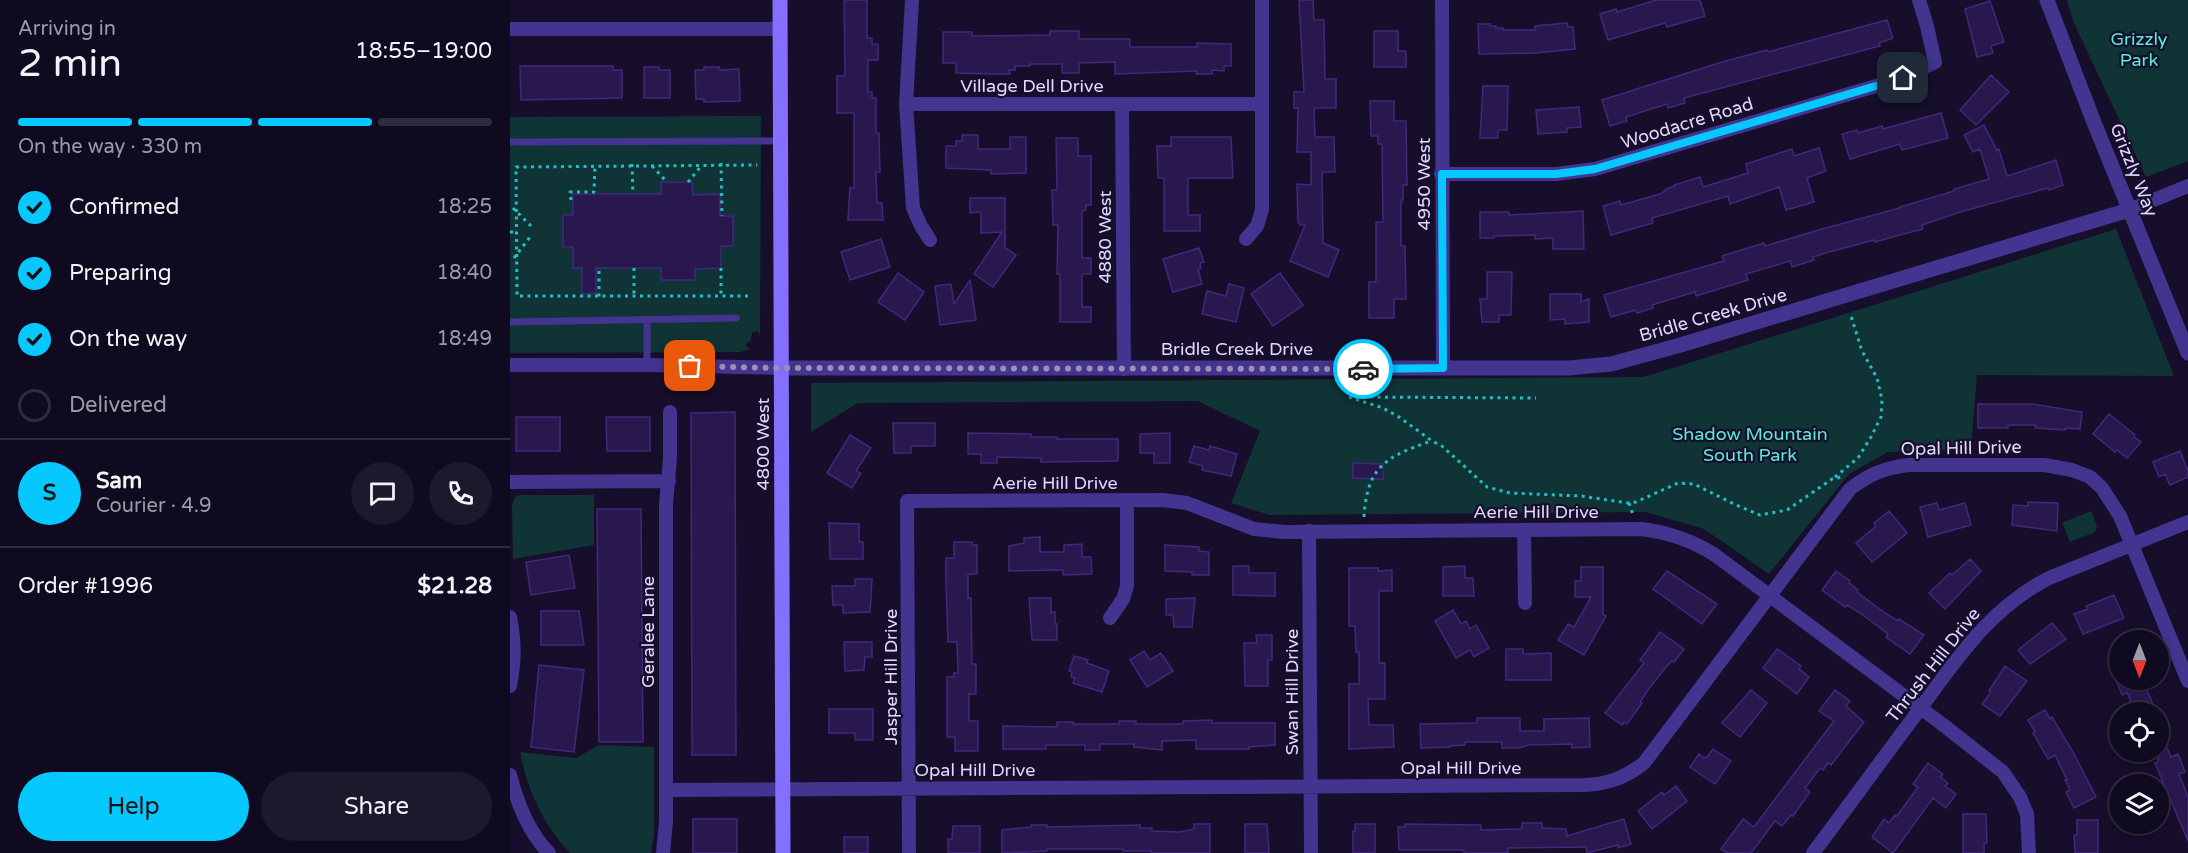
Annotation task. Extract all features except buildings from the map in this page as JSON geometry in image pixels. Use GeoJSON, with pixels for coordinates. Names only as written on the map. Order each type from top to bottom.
{"type":"FeatureCollection","features":[{"type":"Feature","properties":{"kind":"main road","name":"4800 West"},"geometry":{"type":"LineString","coordinates":[[780,0],[783,853]]}},
{"type":"Feature","properties":{"kind":"street"},"geometry":{"type":"LineString","coordinates":[[912,0],[906,104],[913,208],[930,240]]}},
{"type":"Feature","properties":{"kind":"street"},"geometry":{"type":"LineString","coordinates":[[1246,239],[1257,226],[1262,210],[1262,0]]}},
{"type":"Feature","properties":{"kind":"street","name":"4950 West"},"geometry":{"type":"LineString","coordinates":[[1442,0],[1443,368]]}},
{"type":"Feature","properties":{"kind":"street","name":"Woodacre Road"},"geometry":{"type":"LineString","coordinates":[[1442,174],[1556,174],[1595,169],[1903,78],[1935,62],[1928,27],[1919,0]]}},
{"type":"Feature","properties":{"kind":"street","name":"Grizzly Way"},"geometry":{"type":"LineString","coordinates":[[2047,0],[2188,353]]}},
{"type":"Feature","properties":{"kind":"street"},"geometry":{"type":"LineString","coordinates":[[510,30],[780,29]]}},
{"type":"Feature","properties":{"kind":"street","name":"Village Dell Drive"},"geometry":{"type":"LineString","coordinates":[[906,104],[1262,104]]}},
{"type":"Feature","properties":{"kind":"street","name":"4880 West"},"geometry":{"type":"LineString","coordinates":[[1122,105],[1124,369]]}},
{"type":"Feature","properties":{"kind":"street","name":"Bridle Creek Drive"},"geometry":{"type":"LineString","coordinates":[[510,365],[1124,369],[1569,368],[1611,364],[2129,210],[2188,186]]}},
{"type":"Feature","properties":{"kind":"street","name":"Geralee Lane"},"geometry":{"type":"LineString","coordinates":[[663,853],[666,822],[666,504],[669,482],[670,412]]}},
{"type":"Feature","properties":{"kind":"street","name":"Opal Hill Drive"},"geometry":{"type":"LineString","coordinates":[[666,790],[1600,784],[1619,780],[1644,763],[1850,489],[1870,475],[1891,467],[1909,465],[2058,466],[2090,477],[2102,488],[2120,516],[2132,543]]}},
{"type":"Feature","properties":{"kind":"street"},"geometry":{"type":"LineString","coordinates":[[510,482],[669,482]]}},
{"type":"Feature","properties":{"kind":"street"},"geometry":{"type":"LineString","coordinates":[[1110,618],[1125,595],[1127,586],[1127,500]]}},
{"type":"Feature","properties":{"kind":"street","name":"Aerie Hill Drive"},"geometry":{"type":"LineString","coordinates":[[908,501],[1162,500],[1187,503],[1254,529],[1310,531],[1642,529],[1672,534],[1697,543],[1715,555],[2003,772],[2013,784],[2027,814],[2029,853]]}},
{"type":"Feature","properties":{"kind":"street","name":"Jasper Hill Drive"},"geometry":{"type":"LineString","coordinates":[[908,501],[909,853]]}},
{"type":"Feature","properties":{"kind":"street","name":"Thrush Hill Drive"},"geometry":{"type":"LineString","coordinates":[[1813,853],[1977,633],[2012,600],[2049,578],[2188,522]]}},
{"type":"Feature","properties":{"kind":"street","name":"Swan Hill Drive"},"geometry":{"type":"LineString","coordinates":[[1310,531],[1311,853]]}},
{"type":"Feature","properties":{"kind":"street"},"geometry":{"type":"LineString","coordinates":[[1524,531],[1525,603]]}},
{"type":"Feature","properties":{"kind":"street"},"geometry":{"type":"LineString","coordinates":[[2132,543],[2188,681]]}},
{"type":"Feature","properties":{"kind":"street"},"geometry":{"type":"LineString","coordinates":[[510,617],[515,644],[510,686]]}},
{"type":"Feature","properties":{"kind":"street"},"geometry":{"type":"LineString","coordinates":[[510,775],[540,850]]}},
{"type":"Feature","properties":{"kind":"lane"},"geometry":{"type":"LineString","coordinates":[[510,142],[781,141]]}},
{"type":"Feature","properties":{"kind":"lane"},"geometry":{"type":"LineString","coordinates":[[510,322],[736,318]]}},
{"type":"Feature","properties":{"kind":"lane"},"geometry":{"type":"LineString","coordinates":[[647,320],[647,365]]}},
{"type":"Feature","properties":{"kind":"path"},"geometry":{"type":"LineString","coordinates":[[688,182],[702,164]]}},
{"type":"Feature","properties":{"kind":"path"},"geometry":{"type":"LineString","coordinates":[[721,164],[722,216]]}},
{"type":"Feature","properties":{"kind":"path"},"geometry":{"type":"LineString","coordinates":[[571,200],[570,192],[594,192],[594,165]]}},
{"type":"Feature","properties":{"kind":"path"},"geometry":{"type":"LineString","coordinates":[[632,165],[633,194]]}},
{"type":"Feature","properties":{"kind":"path"},"geometry":{"type":"LineString","coordinates":[[651,165],[667,182]]}},
{"type":"Feature","properties":{"kind":"path"},"geometry":{"type":"LineString","coordinates":[[748,296],[517,296],[516,167],[757,165]]}},
{"type":"Feature","properties":{"kind":"path"},"geometry":{"type":"LineString","coordinates":[[515,210],[531,226]]}},
{"type":"Feature","properties":{"kind":"path"},"geometry":{"type":"LineString","coordinates":[[510,232],[516,232]]}},
{"type":"Feature","properties":{"kind":"path"},"geometry":{"type":"LineString","coordinates":[[515,256],[530,237]]}},
{"type":"Feature","properties":{"kind":"path"},"geometry":{"type":"LineString","coordinates":[[634,268],[634,297]]}},
{"type":"Feature","properties":{"kind":"path"},"geometry":{"type":"LineString","coordinates":[[721,268],[721,297]]}},
{"type":"Feature","properties":{"kind":"path"},"geometry":{"type":"LineString","coordinates":[[599,271],[599,297]]}},
{"type":"Feature","properties":{"kind":"path"},"geometry":{"type":"LineString","coordinates":[[1536,398],[1349,397],[1383,408],[1442,446],[1487,487],[1510,493],[1581,496],[1628,503],[1636,502],[1678,483],[1695,484],[1761,515],[1787,510],[1858,458],[1881,417],[1882,400],[1877,378],[1862,351],[1851,316]]}},
{"type":"Feature","properties":{"kind":"path"},"geometry":{"type":"LineString","coordinates":[[1364,517],[1368,486],[1377,469],[1387,460],[1432,441]]}},
{"type":"Feature","properties":{"kind":"path"},"geometry":{"type":"LineString","coordinates":[[1832,479],[1845,476]]}},
{"type":"Feature","properties":{"kind":"path"},"geometry":{"type":"LineString","coordinates":[[1628,503],[1633,516]]}},
{"type":"Feature","properties":{"kind":"green space","name":"Grizzly Park"},"geometry":{"type":"Polygon","coordinates":[[[2067,0],[2188,0],[2188,161],[2146,177],[2074,23],[2067,0]]]}},
{"type":"Feature","properties":{"kind":"green space"},"geometry":{"type":"Polygon","coordinates":[[[761,116],[760,337],[758,331],[752,333],[751,340],[745,345],[750,349],[740,352],[510,353],[510,117],[761,116]]]}},
{"type":"Feature","properties":{"kind":"green space","name":"Shadow Mountain South Park"},"geometry":{"type":"Polygon","coordinates":[[[2116,229],[2174,376],[1977,375],[1971,449],[1888,452],[1849,474],[1769,574],[1704,529],[1645,512],[1269,515],[1231,503],[1260,431],[1198,401],[858,403],[811,432],[811,383],[1644,377],[2116,229]]]}},
{"type":"Feature","properties":{"kind":"green space"},"geometry":{"type":"Polygon","coordinates":[[[520,495],[594,495],[594,545],[513,559],[512,505],[515,497],[520,495]]]}},
{"type":"Feature","properties":{"kind":"green space"},"geometry":{"type":"Polygon","coordinates":[[[2091,511],[2097,526],[2095,532],[2070,542],[2062,523],[2091,511]]]}},
{"type":"Feature","properties":{"kind":"green space"},"geometry":{"type":"Polygon","coordinates":[[[599,745],[654,747],[654,835],[651,853],[570,853],[544,819],[527,780],[520,752],[576,758],[599,745]]]}},
{"type":"Feature","properties":{"kind":"way so far"},"geometry":{"type":"LineString","coordinates":[[690,366],[1363,369]]}},
{"type":"Feature","properties":{"kind":"route"},"geometry":{"type":"LineString","coordinates":[[1363,369],[1443,368],[1442,174],[1576,173],[1903,78]]}}]}
